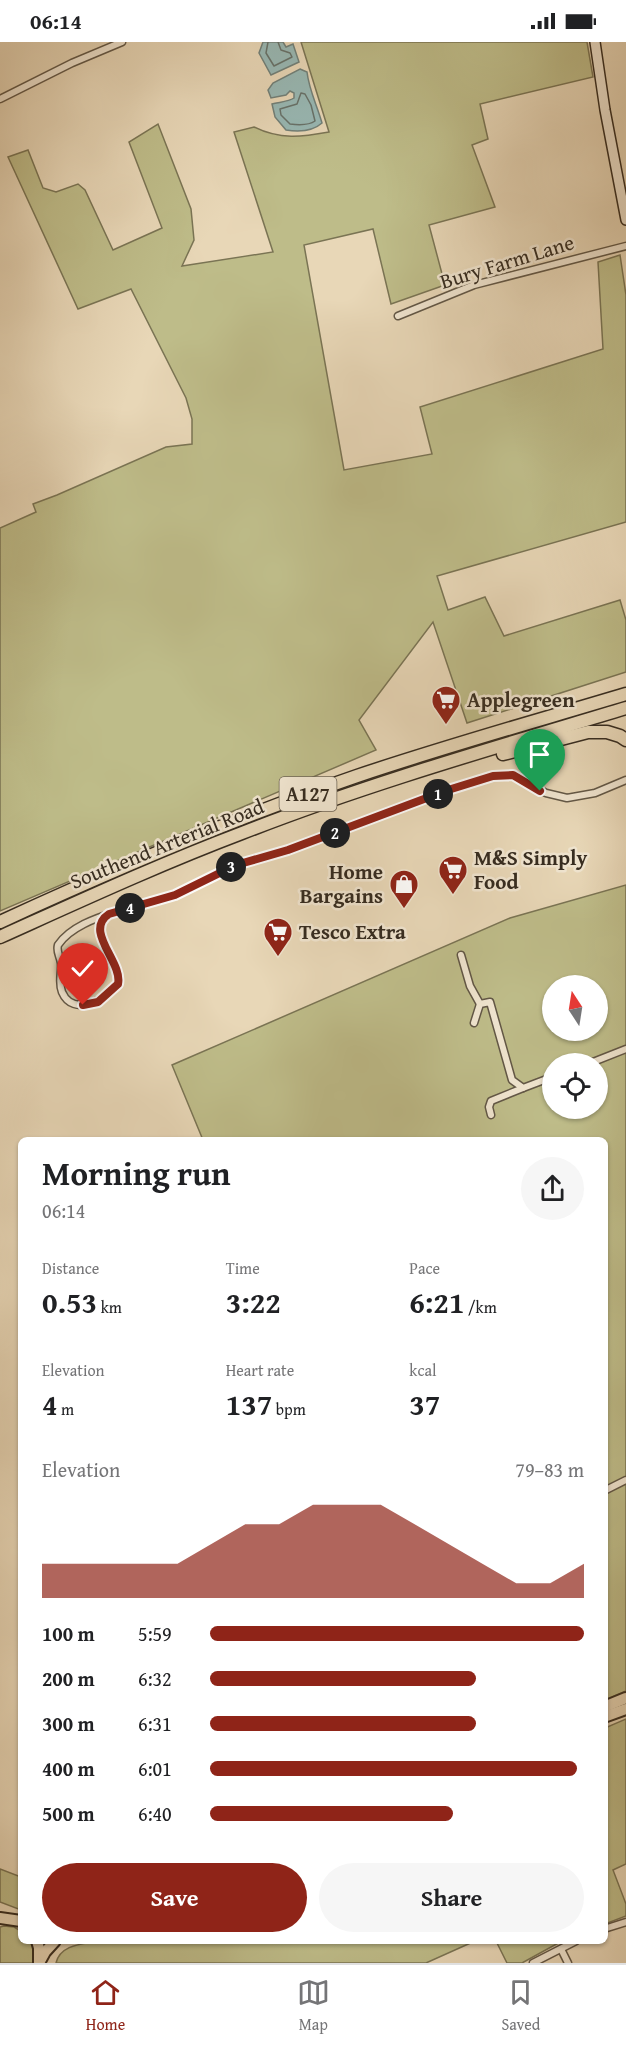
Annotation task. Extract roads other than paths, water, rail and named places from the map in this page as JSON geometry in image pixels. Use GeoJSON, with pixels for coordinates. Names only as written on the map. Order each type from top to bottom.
{"type":"FeatureCollection","features":[{"type":"Feature","properties":{"kind":"highway","name":"Southend Arterial Road"},"geometry":{"type":"LineString","coordinates":[[0,922],[108,873],[238,820],[381,768],[626,692]]}},
{"type":"Feature","properties":{"kind":"highway","name":"Southend Arterial Road"},"geometry":{"type":"LineString","coordinates":[[0,937],[124,880],[243,832],[360,790],[626,708]]}},
{"type":"Feature","properties":{"kind":"highway","name":"A127"},"geometry":{"type":"LineString","coordinates":[[360,790],[588,732],[607,732],[626,740]]}},
{"type":"Feature","properties":{"kind":"main road"},"geometry":{"type":"LineString","coordinates":[[608,1705],[626,1698]]}},
{"type":"Feature","properties":{"kind":"main road"},"geometry":{"type":"LineString","coordinates":[[608,1716],[626,1709]]}},
{"type":"Feature","properties":{"kind":"main road"},"geometry":{"type":"LineString","coordinates":[[0,1918],[18,1921]]}},
{"type":"Feature","properties":{"kind":"main road"},"geometry":{"type":"LineString","coordinates":[[38,1944],[39,1963]]}},
{"type":"Feature","properties":{"kind":"main road"},"geometry":{"type":"LineString","coordinates":[[39,1963],[52,1944]]}},
{"type":"Feature","properties":{"kind":"street"},"geometry":{"type":"LineString","coordinates":[[0,99],[72,63],[122,42]]}},
{"type":"Feature","properties":{"kind":"street"},"geometry":{"type":"LineString","coordinates":[[595,42],[605,110],[626,220]]}},
{"type":"Feature","properties":{"kind":"street","name":"Bury Farm Lane"},"geometry":{"type":"LineString","coordinates":[[398,316],[474,285],[626,246]]}},
{"type":"Feature","properties":{"kind":"street"},"geometry":{"type":"LineString","coordinates":[[109,914],[102,920],[100,931],[118,972],[118,984],[98,1002],[83,1005],[72,1002],[63,995],[61,988],[58,945],[75,930],[109,914],[175,895],[236,865],[288,850],[448,790],[493,776],[513,775],[546,793],[567,798],[595,793],[626,778]]}},
{"type":"Feature","properties":{"kind":"street"},"geometry":{"type":"LineString","coordinates":[[461,955],[470,986],[480,1004],[474,1023]]}},
{"type":"Feature","properties":{"kind":"street"},"geometry":{"type":"LineString","coordinates":[[480,1004],[490,1002],[512,1080],[523,1088]]}},
{"type":"Feature","properties":{"kind":"street"},"geometry":{"type":"LineString","coordinates":[[608,1056],[626,1049]]}},
{"type":"Feature","properties":{"kind":"street"},"geometry":{"type":"LineString","coordinates":[[491,1115],[489,1107],[491,1101],[542,1081]]}},
{"type":"Feature","properties":{"kind":"street"},"geometry":{"type":"LineString","coordinates":[[608,1489],[626,1480]]}},
{"type":"Feature","properties":{"kind":"street"},"geometry":{"type":"LineString","coordinates":[[608,1928],[626,1922]]}},
{"type":"Feature","properties":{"kind":"street"},"geometry":{"type":"LineString","coordinates":[[533,1963],[570,1944]]}},
{"type":"Feature","properties":{"kind":"street"},"geometry":{"type":"LineString","coordinates":[[561,1949],[568,1963]]}},
{"type":"Feature","properties":{"kind":"water"},"geometry":{"type":"Polygon","coordinates":[[[263,42],[283,42],[286,47],[293,44],[299,62],[271,75],[259,53],[263,42]]]}},
{"type":"Feature","properties":{"kind":"water"},"geometry":{"type":"Polygon","coordinates":[[[300,69],[307,72],[322,123],[305,131],[286,130],[275,117],[272,104],[294,98],[294,93],[290,91],[286,95],[271,98],[268,90],[273,83],[300,69]]]}},
{"type":"Feature","properties":{"kind":"place","name":"Applegreen"},"geometry":{"type":"Point","coordinates":[446,726]}},
{"type":"Feature","properties":{"kind":"place","name":"M&S Simply Food"},"geometry":{"type":"Point","coordinates":[453,896]}},
{"type":"Feature","properties":{"kind":"place","name":"Home Bargains"},"geometry":{"type":"Point","coordinates":[404,910]}},
{"type":"Feature","properties":{"kind":"place","name":"Tesco Extra"},"geometry":{"type":"Point","coordinates":[278,958]}}]}
